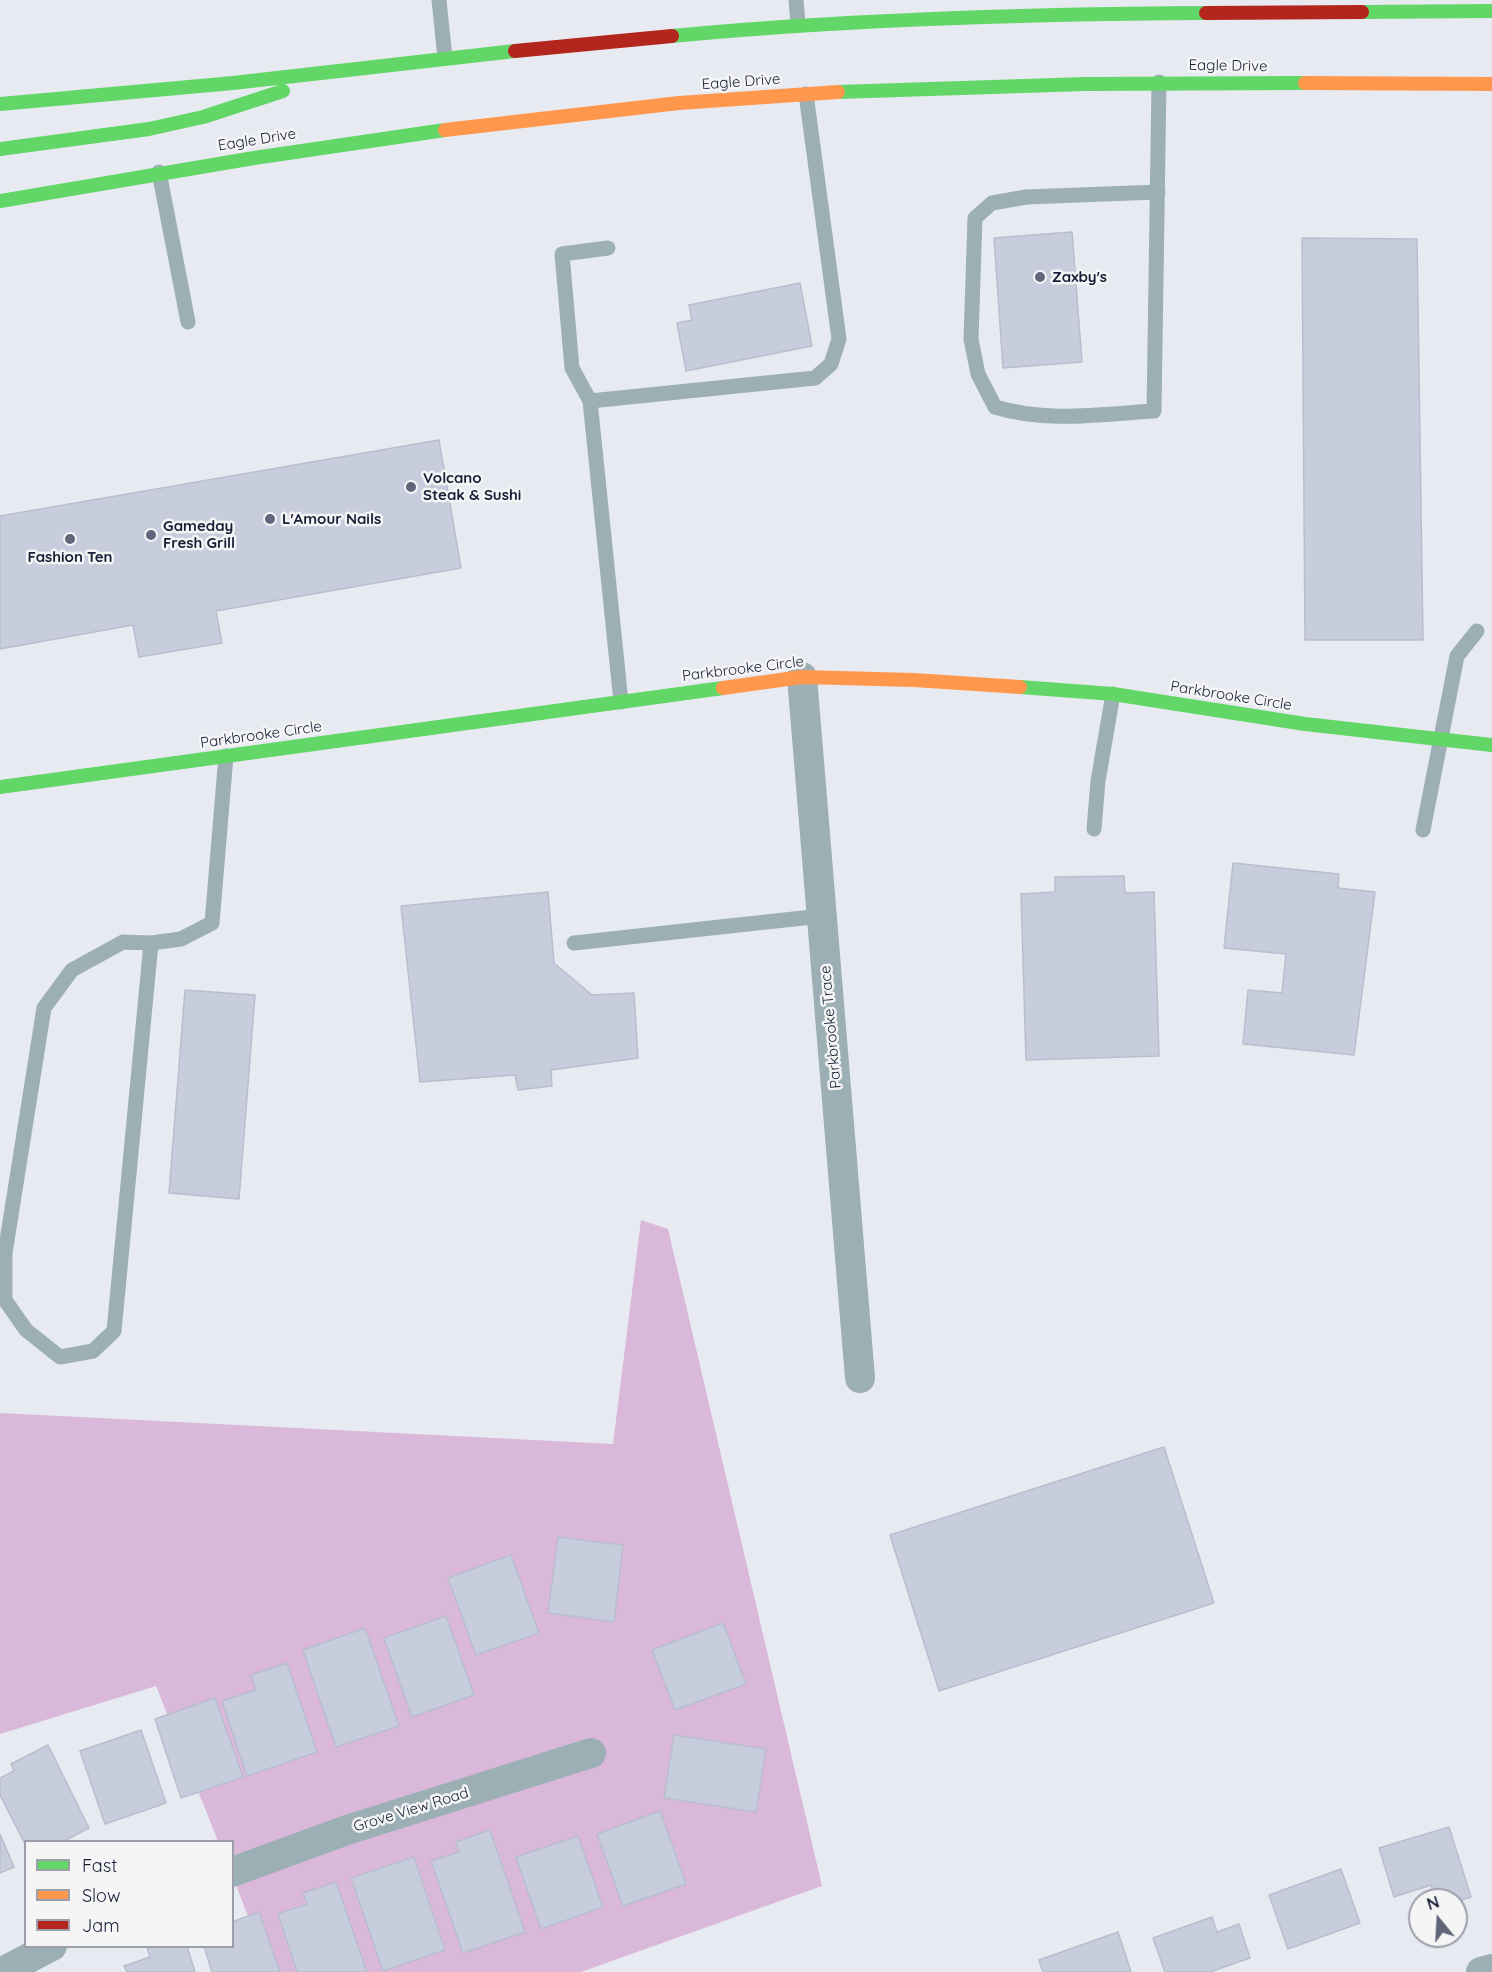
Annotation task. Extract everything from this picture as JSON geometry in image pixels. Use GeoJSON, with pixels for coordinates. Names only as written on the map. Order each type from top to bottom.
{"type":"FeatureCollection","features":[{"type":"Feature","properties":{"kind":"street"},"geometry":{"type":"LineString","coordinates":[[0,104],[798,24],[1059,13],[1221,12],[1446,5],[1492,11]]}},
{"type":"Feature","properties":{"kind":"street"},"geometry":{"type":"LineString","coordinates":[[0,149],[149,129],[203,117],[303,85],[335,71]]}},
{"type":"Feature","properties":{"kind":"street","name":"Eagle Drive"},"geometry":{"type":"LineString","coordinates":[[0,201],[159,172],[359,140],[547,117],[806,94],[985,85],[1159,82],[1492,84]]}},
{"type":"Feature","properties":{"kind":"street","name":"Parkbrooke Circle"},"geometry":{"type":"LineString","coordinates":[[0,787],[802,677],[914,680],[1113,694],[1305,724],[1440,741],[1492,745]]}},
{"type":"Feature","properties":{"kind":"street","name":"Parkbrooke Trace"},"geometry":{"type":"LineString","coordinates":[[802,677],[860,1378]]}},
{"type":"Feature","properties":{"kind":"street","name":"Grove View Road"},"geometry":{"type":"LineString","coordinates":[[234,1871],[347,1830],[591,1753]]}},
{"type":"Feature","properties":{"kind":"street"},"geometry":{"type":"LineString","coordinates":[[2,1972],[50,1948]]}},
{"type":"Feature","properties":{"kind":"street"},"geometry":{"type":"LineString","coordinates":[[1481,1972],[1492,1969]]}},
{"type":"Feature","properties":{"kind":"lane"},"geometry":{"type":"LineString","coordinates":[[439,0],[446,58]]}},
{"type":"Feature","properties":{"kind":"lane"},"geometry":{"type":"LineString","coordinates":[[796,0],[798,24]]}},
{"type":"Feature","properties":{"kind":"lane"},"geometry":{"type":"LineString","coordinates":[[1059,13],[1085,0]]}},
{"type":"Feature","properties":{"kind":"lane"},"geometry":{"type":"LineString","coordinates":[[1202,0],[1221,12]]}},
{"type":"Feature","properties":{"kind":"lane"},"geometry":{"type":"LineString","coordinates":[[1158,192],[1026,197],[992,203],[975,218],[970,339],[978,374],[995,407],[1019,414],[1068,417],[1154,411],[1158,192],[1159,82]]}},
{"type":"Feature","properties":{"kind":"lane"},"geometry":{"type":"LineString","coordinates":[[590,401],[815,378],[831,364],[839,339],[806,94]]}},
{"type":"Feature","properties":{"kind":"lane"},"geometry":{"type":"LineString","coordinates":[[159,172],[188,322]]}},
{"type":"Feature","properties":{"kind":"lane"},"geometry":{"type":"LineString","coordinates":[[608,248],[562,254],[572,368],[590,401],[621,702]]}},
{"type":"Feature","properties":{"kind":"lane"},"geometry":{"type":"LineString","coordinates":[[1423,830],[1457,656],[1477,631]]}},
{"type":"Feature","properties":{"kind":"lane"},"geometry":{"type":"LineString","coordinates":[[1094,829],[1098,781],[1113,694]]}},
{"type":"Feature","properties":{"kind":"lane"},"geometry":{"type":"LineString","coordinates":[[151,943],[114,1331],[93,1351],[60,1356],[26,1330],[5,1300],[5,1253],[45,1008],[72,970],[123,942],[151,943],[181,939],[212,922],[226,756]]}},
{"type":"Feature","properties":{"kind":"lane"},"geometry":{"type":"LineString","coordinates":[[574,943],[821,916]]}},
{"type":"Feature","properties":{"kind":"shaded area"},"geometry":{"type":"Polygon","coordinates":[[[641,1220],[668,1229],[822,1886],[581,1972],[270,1972],[234,1881],[234,1840],[218,1840],[156,1686],[0,1734],[0,1413],[613,1444],[641,1220]]]}},
{"type":"Feature","properties":{"kind":"building"},"geometry":{"type":"Polygon","coordinates":[[[1072,232],[1082,362],[1003,368],[994,238],[1072,232]]]}},
{"type":"Feature","properties":{"kind":"building"},"geometry":{"type":"Polygon","coordinates":[[[1302,238],[1417,239],[1423,640],[1305,640],[1302,238]]]}},
{"type":"Feature","properties":{"kind":"building"},"geometry":{"type":"Polygon","coordinates":[[[800,283],[812,346],[686,371],[677,323],[692,320],[689,305],[800,283]]]}},
{"type":"Feature","properties":{"kind":"building"},"geometry":{"type":"Polygon","coordinates":[[[439,440],[461,568],[216,611],[222,643],[139,657],[133,625],[0,649],[0,516],[439,440]]]}},
{"type":"Feature","properties":{"kind":"building"},"geometry":{"type":"Polygon","coordinates":[[[1233,863],[1339,874],[1338,888],[1375,892],[1354,1055],[1243,1044],[1248,990],[1282,993],[1286,954],[1224,948],[1233,863]]]}},
{"type":"Feature","properties":{"kind":"building"},"geometry":{"type":"Polygon","coordinates":[[[1124,876],[1125,893],[1154,892],[1159,1056],[1026,1060],[1021,894],[1055,892],[1055,877],[1124,876]]]}},
{"type":"Feature","properties":{"kind":"building"},"geometry":{"type":"Polygon","coordinates":[[[548,892],[554,963],[592,995],[634,993],[638,1058],[551,1070],[552,1086],[518,1090],[515,1075],[420,1082],[401,906],[548,892]]]}},
{"type":"Feature","properties":{"kind":"building"},"geometry":{"type":"Polygon","coordinates":[[[185,990],[255,995],[239,1199],[169,1193],[185,990]]]}},
{"type":"Feature","properties":{"kind":"building"},"geometry":{"type":"Polygon","coordinates":[[[1164,1447],[1214,1603],[939,1691],[890,1535],[1164,1447]]]}},
{"type":"Feature","properties":{"kind":"building"},"geometry":{"type":"Polygon","coordinates":[[[558,1537],[623,1545],[614,1622],[548,1613],[558,1537]]]}},
{"type":"Feature","properties":{"kind":"building"},"geometry":{"type":"Polygon","coordinates":[[[511,1555],[539,1633],[476,1655],[448,1578],[511,1555]]]}},
{"type":"Feature","properties":{"kind":"building"},"geometry":{"type":"Polygon","coordinates":[[[446,1616],[474,1695],[412,1717],[384,1638],[446,1616]]]}},
{"type":"Feature","properties":{"kind":"building"},"geometry":{"type":"Polygon","coordinates":[[[723,1623],[746,1684],[675,1710],[652,1650],[723,1623]]]}},
{"type":"Feature","properties":{"kind":"building"},"geometry":{"type":"Polygon","coordinates":[[[365,1628],[399,1726],[336,1747],[303,1650],[365,1628]]]}},
{"type":"Feature","properties":{"kind":"building"},"geometry":{"type":"Polygon","coordinates":[[[287,1663],[317,1752],[247,1776],[222,1701],[256,1690],[251,1675],[287,1663]]]}},
{"type":"Feature","properties":{"kind":"building"},"geometry":{"type":"Polygon","coordinates":[[[215,1698],[243,1777],[181,1798],[155,1719],[215,1698]]]}},
{"type":"Feature","properties":{"kind":"building"},"geometry":{"type":"Polygon","coordinates":[[[141,1730],[166,1803],[105,1824],[80,1751],[141,1730]]]}},
{"type":"Feature","properties":{"kind":"building"},"geometry":{"type":"Polygon","coordinates":[[[674,1735],[766,1749],[756,1812],[664,1798],[674,1735]]]}},
{"type":"Feature","properties":{"kind":"building"},"geometry":{"type":"Polygon","coordinates":[[[48,1745],[89,1828],[66,1840],[24,1840],[24,1842],[0,1795],[0,1778],[14,1771],[11,1764],[48,1745]]]}},
{"type":"Feature","properties":{"kind":"building"},"geometry":{"type":"Polygon","coordinates":[[[660,1811],[686,1884],[623,1906],[597,1834],[660,1811]]]}},
{"type":"Feature","properties":{"kind":"building"},"geometry":{"type":"Polygon","coordinates":[[[1449,1827],[1471,1897],[1468,1898],[1468,1888],[1432,1888],[1431,1885],[1408,1888],[1408,1892],[1394,1897],[1379,1848],[1449,1827]]]}},
{"type":"Feature","properties":{"kind":"building"},"geometry":{"type":"Polygon","coordinates":[[[490,1830],[525,1932],[463,1953],[431,1861],[459,1852],[456,1842],[490,1830]]]}},
{"type":"Feature","properties":{"kind":"building"},"geometry":{"type":"Polygon","coordinates":[[[0,1834],[14,1867],[0,1873],[0,1834]]]}},
{"type":"Feature","properties":{"kind":"building"},"geometry":{"type":"Polygon","coordinates":[[[578,1836],[603,1907],[541,1929],[516,1857],[578,1836]]]}},
{"type":"Feature","properties":{"kind":"building"},"geometry":{"type":"Polygon","coordinates":[[[414,1857],[445,1950],[383,1971],[351,1878],[414,1857]]]}},
{"type":"Feature","properties":{"kind":"building"},"geometry":{"type":"Polygon","coordinates":[[[1341,1869],[1360,1923],[1288,1949],[1269,1895],[1341,1869]]]}},
{"type":"Feature","properties":{"kind":"building"},"geometry":{"type":"Polygon","coordinates":[[[336,1882],[367,1972],[297,1972],[278,1914],[307,1904],[303,1893],[336,1882]]]}},
{"type":"Feature","properties":{"kind":"building"},"geometry":{"type":"Polygon","coordinates":[[[259,1912],[280,1972],[212,1972],[205,1948],[234,1948],[234,1921],[259,1912]]]}},
{"type":"Feature","properties":{"kind":"building"},"geometry":{"type":"Polygon","coordinates":[[[1212,1917],[1217,1932],[1239,1924],[1250,1958],[1210,1972],[1165,1972],[1153,1938],[1212,1917]]]}},
{"type":"Feature","properties":{"kind":"building"},"geometry":{"type":"Polygon","coordinates":[[[1118,1932],[1131,1972],[1043,1972],[1039,1960],[1118,1932]]]}},
{"type":"Feature","properties":{"kind":"building"},"geometry":{"type":"Polygon","coordinates":[[[147,1948],[188,1948],[195,1972],[127,1972],[124,1966],[150,1957],[147,1948]]]}},
{"type":"Feature","properties":{"kind":"traffic: fast"},"geometry":{"type":"LineString","coordinates":[[1362,12],[1492,11]]}},
{"type":"Feature","properties":{"kind":"traffic: fast"},"geometry":{"type":"LineString","coordinates":[[672,36],[805,25],[939,18],[1206,13]]}},
{"type":"Feature","properties":{"kind":"traffic: fast"},"geometry":{"type":"LineString","coordinates":[[0,104],[233,83],[515,51]]}},
{"type":"Feature","properties":{"kind":"traffic: fast"},"geometry":{"type":"LineString","coordinates":[[838,92],[1085,84],[1305,83]]}},
{"type":"Feature","properties":{"kind":"traffic: fast"},"geometry":{"type":"LineString","coordinates":[[0,149],[149,129],[203,117],[283,91]]}},
{"type":"Feature","properties":{"kind":"traffic: fast"},"geometry":{"type":"LineString","coordinates":[[0,201],[254,158],[445,130]]}},
{"type":"Feature","properties":{"kind":"traffic: fast"},"geometry":{"type":"LineString","coordinates":[[1020,687],[1113,694],[1305,724],[1492,745]]}},
{"type":"Feature","properties":{"kind":"traffic: fast"},"geometry":{"type":"LineString","coordinates":[[0,787],[723,688]]}},
{"type":"Feature","properties":{"kind":"traffic: slow"},"geometry":{"type":"LineString","coordinates":[[1305,83],[1492,84]]}},
{"type":"Feature","properties":{"kind":"traffic: slow"},"geometry":{"type":"LineString","coordinates":[[445,130],[679,103],[838,92]]}},
{"type":"Feature","properties":{"kind":"traffic: slow"},"geometry":{"type":"LineString","coordinates":[[723,688],[802,677],[914,680],[1020,687]]}},
{"type":"Feature","properties":{"kind":"traffic: jam"},"geometry":{"type":"LineString","coordinates":[[1206,13],[1362,12]]}},
{"type":"Feature","properties":{"kind":"traffic: jam"},"geometry":{"type":"LineString","coordinates":[[515,51],[672,36]]}},
{"type":"Feature","properties":{"kind":"place","name":"Zaxby's"},"geometry":{"type":"Point","coordinates":[1040,277]}},
{"type":"Feature","properties":{"kind":"place","name":"Volcano Steak & Sushi"},"geometry":{"type":"Point","coordinates":[411,487]}},
{"type":"Feature","properties":{"kind":"place","name":"L'Amour Nails"},"geometry":{"type":"Point","coordinates":[270,519]}},
{"type":"Feature","properties":{"kind":"place","name":"Gameday Fresh Grill"},"geometry":{"type":"Point","coordinates":[151,535]}},
{"type":"Feature","properties":{"kind":"place","name":"Fashion Ten"},"geometry":{"type":"Point","coordinates":[70,539]}}]}
